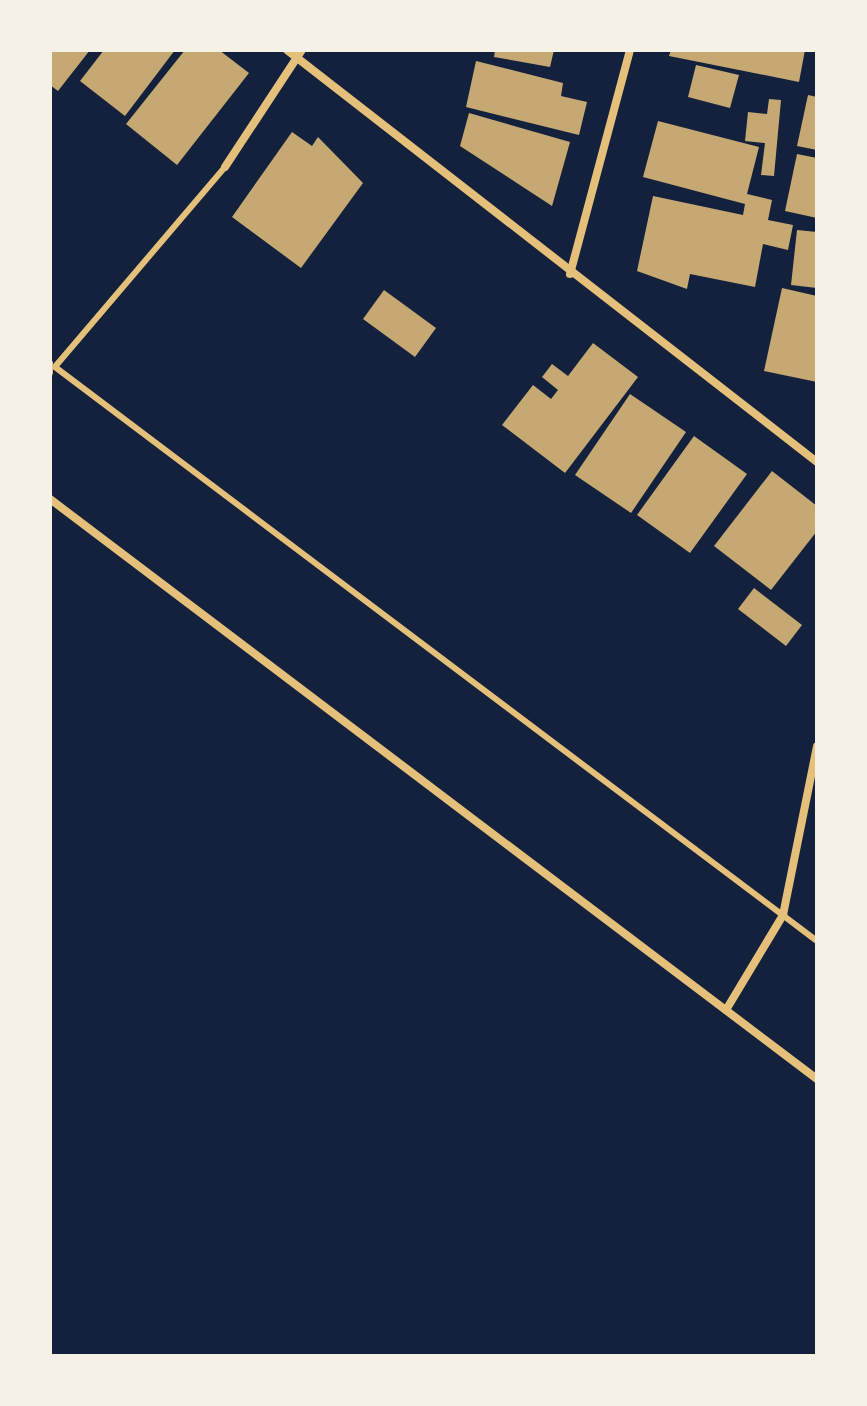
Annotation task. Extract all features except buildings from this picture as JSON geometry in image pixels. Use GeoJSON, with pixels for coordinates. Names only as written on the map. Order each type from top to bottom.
{"type":"FeatureCollection","features":[{"type":"Feature","properties":{"kind":"street"},"geometry":{"type":"LineString","coordinates":[[287,50],[301,55],[570,274],[817,462]]}},
{"type":"Feature","properties":{"kind":"street"},"geometry":{"type":"LineString","coordinates":[[570,274],[630,50]]}},
{"type":"Feature","properties":{"kind":"street"},"geometry":{"type":"LineString","coordinates":[[225,167],[301,55]]}},
{"type":"Feature","properties":{"kind":"street"},"geometry":{"type":"LineString","coordinates":[[50,499],[817,1079]]}},
{"type":"Feature","properties":{"kind":"street"},"geometry":{"type":"LineString","coordinates":[[726,1010],[783,915],[817,746]]}},
{"type":"Feature","properties":{"kind":"lane"},"geometry":{"type":"LineString","coordinates":[[225,167],[52,368],[817,941]]}}]}
